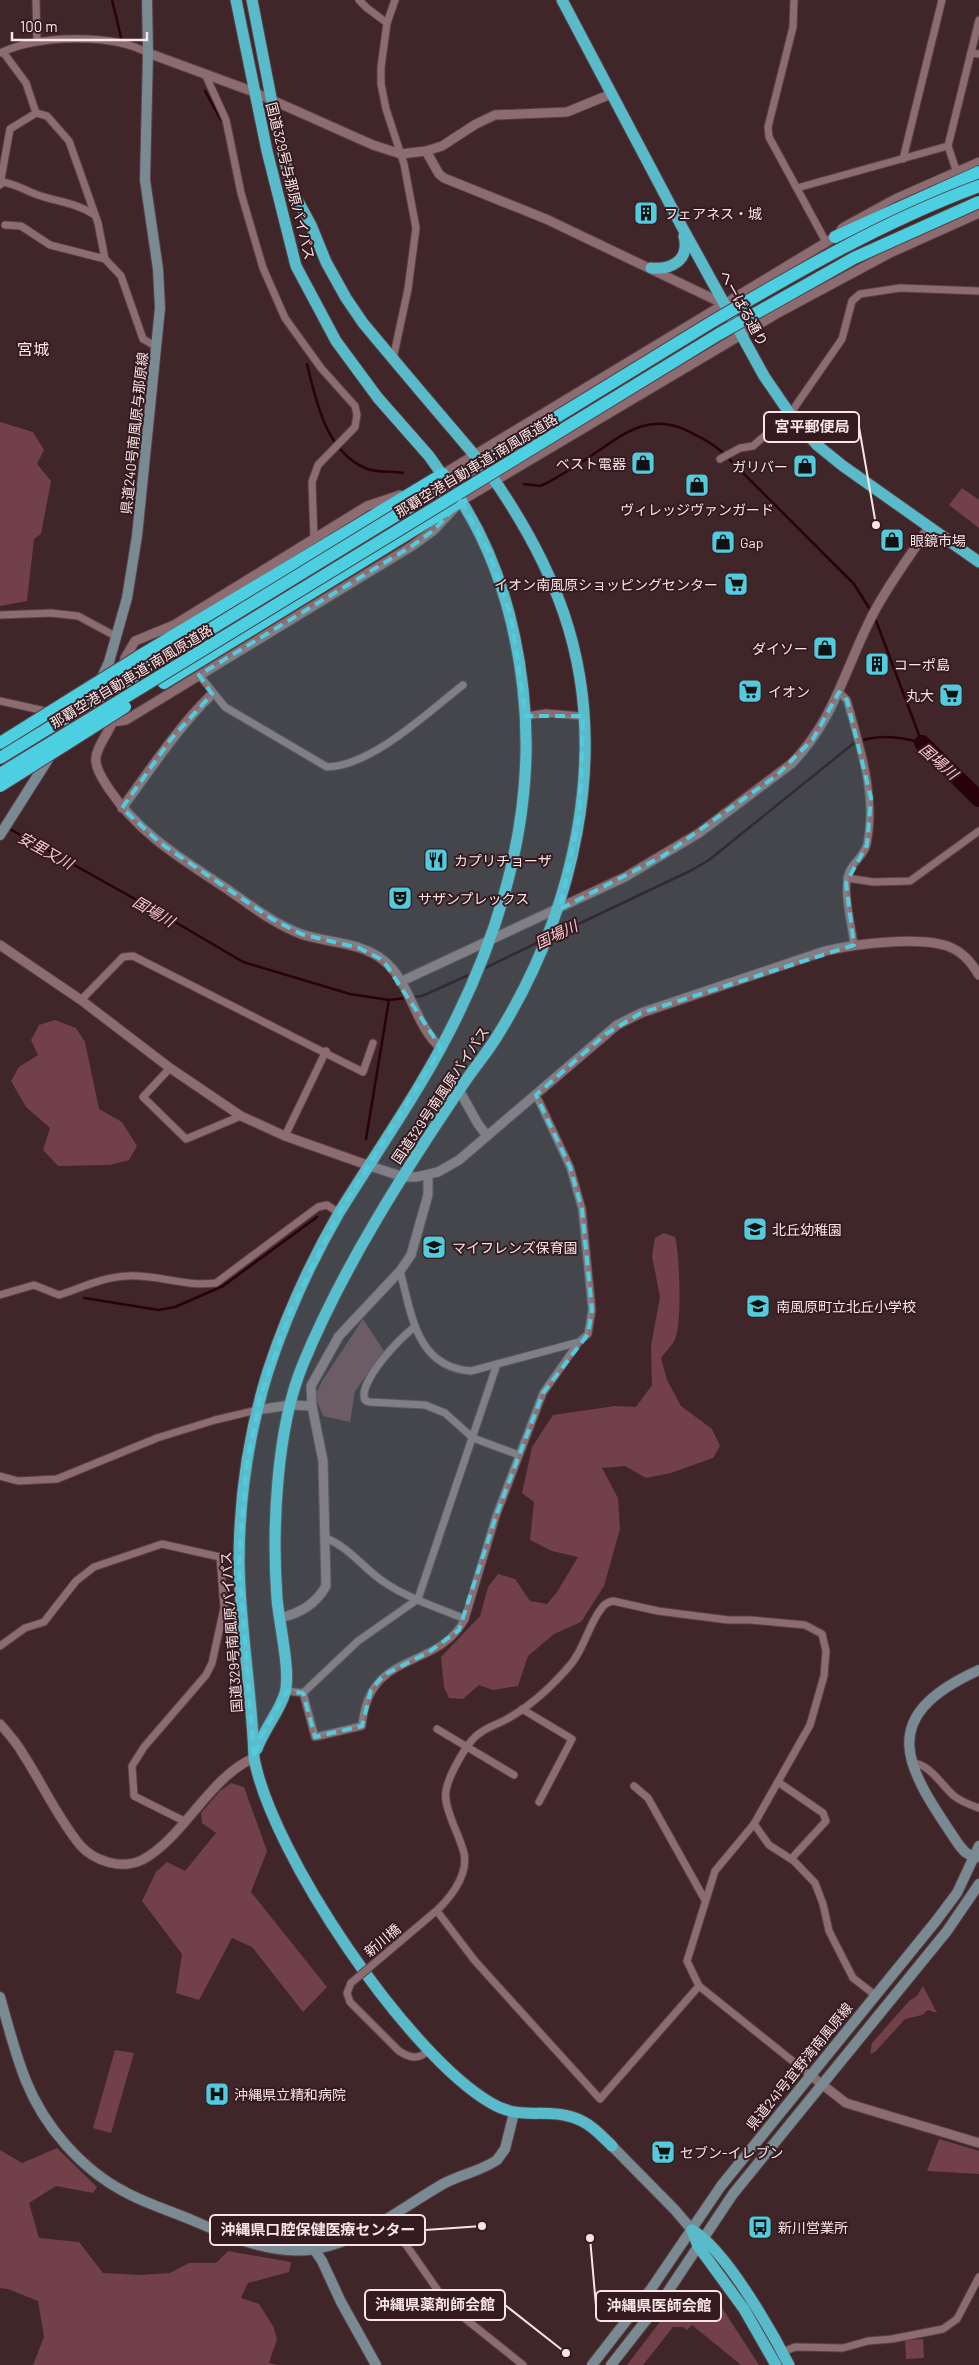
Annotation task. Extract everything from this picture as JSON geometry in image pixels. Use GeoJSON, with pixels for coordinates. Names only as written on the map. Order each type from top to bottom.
{"type":"FeatureCollection","features":[{"type":"Feature","properties":{"kind":"highway","name":"国道329号与那原バイパス"},"geometry":{"type":"LineString","coordinates":[[236,0],[254,92],[290,250],[303,283],[336,341],[378,398],[429,456],[442,474]]}},
{"type":"Feature","properties":{"kind":"highway","name":"国道329号与那原バイパス"},"geometry":{"type":"LineString","coordinates":[[252,0],[271,100],[292,190],[311,225],[326,262],[363,324],[474,455]]}},
{"type":"Feature","properties":{"kind":"highway","name":"へーばる通り"},"geometry":{"type":"LineString","coordinates":[[562,0],[610,94],[724,304],[764,376],[790,414],[830,456],[979,562]]}},
{"type":"Feature","properties":{"kind":"highway"},"geometry":{"type":"LineString","coordinates":[[831,240],[979,172]]}},
{"type":"Feature","properties":{"kind":"highway","name":"那覇空港自動車道;南風原道路"},"geometry":{"type":"LineString","coordinates":[[0,758],[710,323],[807,266],[888,225],[979,186]]}},
{"type":"Feature","properties":{"kind":"highway","name":"那覇空港自動車道;南風原道路"},"geometry":{"type":"LineString","coordinates":[[0,774],[719,334],[854,258],[979,202]]}},
{"type":"Feature","properties":{"kind":"highway"},"geometry":{"type":"LineString","coordinates":[[650,268],[663,269],[677,263],[683,255],[686,244],[682,227]]}},
{"type":"Feature","properties":{"kind":"highway","name":"国道329号南風原バイパス"},"geometry":{"type":"LineString","coordinates":[[254,1758],[262,1735],[286,1691],[286,1666],[279,1618],[276,1558],[278,1489],[290,1405],[302,1365],[334,1297],[404,1176],[459,1090],[498,1035],[542,949],[558,909],[573,853],[580,812],[584,755],[583,716],[578,673],[564,613],[538,553],[494,480],[474,455]]}},
{"type":"Feature","properties":{"kind":"highway"},"geometry":{"type":"LineString","coordinates":[[0,743],[442,474]]}},
{"type":"Feature","properties":{"kind":"highway","name":"国道329号南風原バイパス"},"geometry":{"type":"LineString","coordinates":[[442,474],[461,501],[488,552],[511,616],[520,660],[526,716],[526,787],[520,833],[496,925],[470,986],[441,1048],[370,1166],[339,1213],[287,1319],[257,1410],[243,1497],[239,1564],[254,1758],[261,1782],[283,1836],[321,1904],[380,1993],[428,2051],[480,2096],[514,2114],[553,2114],[573,2117],[592,2127],[612,2146]]}},
{"type":"Feature","properties":{"kind":"highway"},"geometry":{"type":"LineString","coordinates":[[0,786],[461,501]]}},
{"type":"Feature","properties":{"kind":"highway"},"geometry":{"type":"LineString","coordinates":[[692,2230],[746,2293],[783,2352],[789,2365]]}},
{"type":"Feature","properties":{"kind":"highway"},"geometry":{"type":"LineString","coordinates":[[701,2241],[744,2309],[776,2365]]}},
{"type":"Feature","properties":{"kind":"main road","name":"県道240号南風原与那原線"},"geometry":{"type":"LineString","coordinates":[[1,833],[16,813],[60,739],[97,690],[117,637],[127,598],[137,536],[157,347],[160,291],[148,211],[144,164],[148,53],[147,0]]}},
{"type":"Feature","properties":{"kind":"main road"},"geometry":{"type":"LineString","coordinates":[[975,1858],[965,1852],[959,1845],[922,1786],[911,1764],[909,1751],[910,1730],[921,1709],[936,1693],[979,1670]]}},
{"type":"Feature","properties":{"kind":"main road","name":"県道241号宜野湾南風原線"},"geometry":{"type":"LineString","coordinates":[[592,2365],[651,2289],[721,2186],[957,1893],[979,1846]]}},
{"type":"Feature","properties":{"kind":"main road","name":"県道241号宜野湾南風原線"},"geometry":{"type":"LineString","coordinates":[[611,2365],[665,2296],[733,2194],[947,1931],[979,1884]]}},
{"type":"Feature","properties":{"kind":"main road"},"geometry":{"type":"LineString","coordinates":[[0,1997],[20,2064],[34,2097],[52,2127],[70,2148],[96,2173],[123,2191],[148,2203],[232,2236],[281,2249],[314,2250],[332,2246],[357,2236],[388,2219],[422,2195],[450,2181],[485,2168],[497,2160],[505,2149],[514,2114]]}},
{"type":"Feature","properties":{"kind":"main road"},"geometry":{"type":"LineString","coordinates":[[612,2146],[692,2230]]}},
{"type":"Feature","properties":{"kind":"main road"},"geometry":{"type":"LineString","coordinates":[[314,2250],[322,2261],[341,2302],[376,2365]]}},
{"type":"Feature","properties":{"kind":"street"},"geometry":{"type":"LineString","coordinates":[[36,0],[37,41]]}},
{"type":"Feature","properties":{"kind":"street"},"geometry":{"type":"LineString","coordinates":[[359,0],[387,23]]}},
{"type":"Feature","properties":{"kind":"street"},"geometry":{"type":"LineString","coordinates":[[393,359],[408,290],[416,228],[401,154],[386,109],[381,84],[381,67],[387,23],[394,0]]}},
{"type":"Feature","properties":{"kind":"street"},"geometry":{"type":"LineString","coordinates":[[794,0],[793,27],[768,128],[769,137],[797,188],[831,240]]}},
{"type":"Feature","properties":{"kind":"street"},"geometry":{"type":"LineString","coordinates":[[903,159],[942,0]]}},
{"type":"Feature","properties":{"kind":"street"},"geometry":{"type":"LineString","coordinates":[[956,170],[948,146],[975,54],[979,20]]}},
{"type":"Feature","properties":{"kind":"street"},"geometry":{"type":"LineString","coordinates":[[36,114],[26,83],[2,52],[37,41],[63,39],[116,42],[130,45],[254,92],[373,145],[401,154],[426,151],[442,146],[476,124],[496,116],[566,112],[610,94]]}},
{"type":"Feature","properties":{"kind":"street"},"geometry":{"type":"LineString","coordinates":[[206,74],[226,120],[241,193],[263,268],[285,318],[321,368],[355,406],[357,415],[355,427],[318,465],[312,482],[314,539]]}},
{"type":"Feature","properties":{"kind":"street"},"geometry":{"type":"LineString","coordinates":[[95,215],[78,206],[48,198],[14,184],[0,184],[10,129],[36,114],[47,116],[69,141],[95,215],[105,259],[121,276],[143,339],[157,347]]}},
{"type":"Feature","properties":{"kind":"street"},"geometry":{"type":"LineString","coordinates":[[797,188],[948,146]]}},
{"type":"Feature","properties":{"kind":"street"},"geometry":{"type":"LineString","coordinates":[[426,151],[439,174],[444,178],[546,219],[724,304]]}},
{"type":"Feature","properties":{"kind":"street"},"geometry":{"type":"LineString","coordinates":[[442,474],[831,240],[842,227],[895,198],[979,161]]}},
{"type":"Feature","properties":{"kind":"street"},"geometry":{"type":"LineString","coordinates":[[0,701],[54,715],[113,722],[126,720],[412,546],[434,530],[461,501],[494,480],[741,333],[890,253],[979,213]]}},
{"type":"Feature","properties":{"kind":"street"},"geometry":{"type":"LineString","coordinates":[[5,225],[21,226],[50,246],[105,259]]}},
{"type":"Feature","properties":{"kind":"street"},"geometry":{"type":"LineString","coordinates":[[721,458],[735,450],[753,446],[790,414],[842,339],[852,301],[860,294],[900,288],[979,291]]}},
{"type":"Feature","properties":{"kind":"street"},"geometry":{"type":"LineString","coordinates":[[431,482],[425,480],[401,495],[375,502],[174,625],[135,641],[125,658],[113,722],[99,747],[96,764],[98,771],[122,808],[141,828],[160,843],[272,919],[308,936],[371,952],[388,964],[432,1039],[441,1048]]}},
{"type":"Feature","properties":{"kind":"street"},"geometry":{"type":"LineString","coordinates":[[402,985],[489,941],[625,877],[699,833],[791,764],[813,740],[831,711],[869,622],[884,595],[929,527]]}},
{"type":"Feature","properties":{"kind":"street"},"geometry":{"type":"LineString","coordinates":[[0,615],[51,613],[78,616],[117,637]]}},
{"type":"Feature","properties":{"kind":"street"},"geometry":{"type":"LineString","coordinates":[[198,675],[212,694],[225,707],[327,767],[340,766],[370,755],[463,685]]}},
{"type":"Feature","properties":{"kind":"street"},"geometry":{"type":"LineString","coordinates":[[839,692],[847,700],[867,773],[870,798],[867,845],[852,866],[847,878],[854,945]]}},
{"type":"Feature","properties":{"kind":"street"},"geometry":{"type":"LineString","coordinates":[[122,808],[171,739],[193,712],[212,694]]}},
{"type":"Feature","properties":{"kind":"street"},"geometry":{"type":"LineString","coordinates":[[526,716],[546,713],[583,716]]}},
{"type":"Feature","properties":{"kind":"street"},"geometry":{"type":"LineString","coordinates":[[847,878],[873,882],[910,881],[979,831]]}},
{"type":"Feature","properties":{"kind":"street"},"geometry":{"type":"LineString","coordinates":[[0,945],[81,1000],[170,1068],[241,1116],[285,1136],[404,1176],[428,1175],[451,1166],[606,1034],[635,1016],[825,951],[854,945],[903,942],[942,945],[962,954],[971,962],[979,975]]}},
{"type":"Feature","properties":{"kind":"street"},"geometry":{"type":"LineString","coordinates":[[81,1000],[123,957],[133,956],[326,1051],[363,1072],[373,1043]]}},
{"type":"Feature","properties":{"kind":"street"},"geometry":{"type":"LineString","coordinates":[[285,1136],[326,1051]]}},
{"type":"Feature","properties":{"kind":"street"},"geometry":{"type":"LineString","coordinates":[[170,1068],[143,1097],[186,1139],[241,1116]]}},
{"type":"Feature","properties":{"kind":"street"},"geometry":{"type":"LineString","coordinates":[[459,1090],[487,1136]]}},
{"type":"Feature","properties":{"kind":"street"},"geometry":{"type":"LineString","coordinates":[[303,1693],[315,1737],[362,1726],[364,1710],[371,1690],[384,1675],[447,1642],[459,1630],[465,1619],[496,1516],[543,1393],[579,1342],[588,1334],[592,1310],[582,1209],[570,1167],[535,1096]]}},
{"type":"Feature","properties":{"kind":"street"},"geometry":{"type":"LineString","coordinates":[[279,1618],[291,1615],[311,1605],[326,1586],[323,1461],[312,1406],[311,1386],[339,1336],[400,1271],[411,1255],[428,1195],[428,1175]]}},
{"type":"Feature","properties":{"kind":"street"},"geometry":{"type":"LineString","coordinates":[[0,1295],[34,1285],[59,1296],[106,1279],[128,1276],[199,1285],[216,1283],[318,1207],[327,1205],[339,1213]]}},
{"type":"Feature","properties":{"kind":"street"},"geometry":{"type":"LineString","coordinates":[[400,1271],[415,1327],[422,1344],[438,1361],[454,1370],[471,1371],[579,1342]]}},
{"type":"Feature","properties":{"kind":"street"},"geometry":{"type":"LineString","coordinates":[[415,1327],[408,1331],[383,1359],[363,1390],[365,1400],[369,1402],[425,1405],[445,1413],[473,1438],[519,1455]]}},
{"type":"Feature","properties":{"kind":"street"},"geometry":{"type":"LineString","coordinates":[[303,1693],[358,1641],[418,1599],[497,1364]]}},
{"type":"Feature","properties":{"kind":"street"},"geometry":{"type":"LineString","coordinates":[[0,1476],[18,1481],[57,1479],[157,1438],[215,1420],[257,1410],[290,1405],[312,1406]]}},
{"type":"Feature","properties":{"kind":"street"},"geometry":{"type":"LineString","coordinates":[[326,1538],[339,1543],[379,1579],[400,1592],[465,1619]]}},
{"type":"Feature","properties":{"kind":"street"},"geometry":{"type":"LineString","coordinates":[[0,1646],[24,1628],[44,1622],[76,1581],[94,1567],[162,1544],[220,1557],[224,1608],[212,1663],[206,1675],[144,1746],[132,1766],[134,1796],[184,1821]]}},
{"type":"Feature","properties":{"kind":"street"},"geometry":{"type":"LineString","coordinates":[[699,1986],[600,2099],[475,1961],[437,1911],[460,1881],[464,1866],[464,1854],[447,1805],[445,1793],[466,1748],[479,1733],[536,1700],[567,1670],[584,1645],[600,1610],[607,1603],[613,1601],[658,1611],[728,1620],[805,1625],[822,1634],[826,1651],[824,1676],[810,1725],[754,1824],[716,1871],[705,1900],[687,1961],[699,1986],[846,2103],[979,2142]]}},
{"type":"Feature","properties":{"kind":"street"},"geometry":{"type":"LineString","coordinates":[[286,1691],[303,1693]]}},
{"type":"Feature","properties":{"kind":"street"},"geometry":{"type":"LineString","coordinates":[[522,1709],[572,1739],[540,1802]]}},
{"type":"Feature","properties":{"kind":"street"},"geometry":{"type":"LineString","coordinates":[[0,1724],[22,1752],[69,1831],[81,1846],[92,1855],[106,1862],[118,1864],[141,1860],[160,1846],[235,1768],[254,1758]]}},
{"type":"Feature","properties":{"kind":"street"},"geometry":{"type":"LineString","coordinates":[[437,1729],[514,1775]]}},
{"type":"Feature","properties":{"kind":"street"},"geometry":{"type":"LineString","coordinates":[[911,1764],[918,1764],[926,1768],[954,1796],[965,1803],[979,1808]]}},
{"type":"Feature","properties":{"kind":"street"},"geometry":{"type":"LineString","coordinates":[[778,1782],[823,1813],[826,1821],[790,1859]]}},
{"type":"Feature","properties":{"kind":"street"},"geometry":{"type":"LineString","coordinates":[[634,1786],[648,1798],[705,1900]]}},
{"type":"Feature","properties":{"kind":"street"},"geometry":{"type":"LineString","coordinates":[[754,1824],[769,1845],[790,1859],[815,1883],[823,1904],[829,1931],[853,1978],[874,1995]]}},
{"type":"Feature","properties":{"kind":"street","name":"新川橋"},"geometry":{"type":"LineString","coordinates":[[428,2051],[416,2058],[408,2057],[399,2051],[350,2002],[347,1993],[351,1983],[437,1911]]}},
{"type":"Feature","properties":{"kind":"street"},"geometry":{"type":"LineString","coordinates":[[388,2219],[448,2305],[523,2365]]}},
{"type":"Feature","properties":{"kind":"street"},"geometry":{"type":"LineString","coordinates":[[783,2352],[795,2347],[843,2348],[868,2341],[901,2337],[943,2328],[958,2320],[979,2277]]}},
{"type":"Feature","properties":{"kind":"highlighted area"},"geometry":{"type":"Polygon","coordinates":[[[461,501],[489,552],[511,616],[526,716],[583,716],[580,812],[560,909],[663,856],[776,776],[813,739],[839,692],[847,700],[871,798],[867,845],[846,883],[854,945],[641,1013],[606,1034],[536,1095],[570,1167],[582,1209],[592,1310],[588,1334],[543,1393],[496,1516],[459,1630],[429,1652],[384,1675],[371,1690],[362,1726],[315,1737],[303,1693],[287,1691],[262,1735],[254,1758],[239,1564],[246,1469],[260,1397],[290,1312],[339,1213],[441,1048],[383,960],[359,948],[301,934],[272,919],[160,843],[122,808],[171,739],[212,694],[199,675],[412,546],[434,530],[461,501]]]}},
{"type":"Feature","properties":{"kind":"shaded area"},"geometry":{"type":"Polygon","coordinates":[[[0,422],[33,432],[44,450],[37,464],[51,481],[41,534],[34,539],[27,601],[0,606],[0,422]]]}},
{"type":"Feature","properties":{"kind":"shaded area"},"geometry":{"type":"Polygon","coordinates":[[[962,488],[979,500],[979,528],[949,505],[962,488]]]}},
{"type":"Feature","properties":{"kind":"shaded area"},"geometry":{"type":"Polygon","coordinates":[[[55,1020],[76,1028],[85,1042],[99,1109],[122,1122],[137,1146],[129,1160],[110,1165],[58,1166],[43,1150],[50,1128],[26,1107],[11,1081],[19,1067],[38,1055],[31,1040],[39,1025],[55,1020]]]}},
{"type":"Feature","properties":{"kind":"shaded area"},"geometry":{"type":"Polygon","coordinates":[[[664,1233],[675,1237],[680,1290],[677,1332],[672,1344],[661,1358],[667,1380],[681,1406],[712,1429],[720,1446],[713,1458],[671,1473],[646,1478],[625,1466],[602,1468],[618,1498],[620,1529],[604,1586],[581,1622],[554,1634],[528,1656],[518,1686],[493,1690],[479,1685],[463,1699],[449,1698],[444,1687],[441,1657],[480,1616],[488,1587],[498,1574],[515,1579],[530,1601],[547,1604],[557,1592],[578,1557],[552,1551],[530,1540],[534,1502],[522,1493],[532,1447],[553,1415],[615,1406],[636,1407],[652,1385],[651,1346],[660,1297],[652,1256],[655,1238],[664,1233]]]}},
{"type":"Feature","properties":{"kind":"shaded area"},"geometry":{"type":"Polygon","coordinates":[[[363,1319],[384,1351],[355,1391],[350,1422],[323,1416],[315,1396],[322,1381],[363,1319]]]}},
{"type":"Feature","properties":{"kind":"shaded area"},"geometry":{"type":"Polygon","coordinates":[[[231,1783],[244,1787],[267,1851],[251,1892],[327,1987],[303,2012],[252,1947],[232,1938],[199,2000],[176,1993],[182,1954],[142,1901],[156,1872],[167,1862],[185,1871],[216,1833],[202,1823],[201,1813],[220,1791],[231,1783]]]}},
{"type":"Feature","properties":{"kind":"shaded area"},"geometry":{"type":"Polygon","coordinates":[[[923,1986],[937,2013],[928,2010],[922,2015],[905,2019],[875,2052],[870,2054],[872,2043],[910,2000],[917,1996],[923,1986]]]}},
{"type":"Feature","properties":{"kind":"shaded area"},"geometry":{"type":"Polygon","coordinates":[[[115,2050],[134,2053],[111,2133],[93,2128],[115,2050]]]}},
{"type":"Feature","properties":{"kind":"shaded area"},"geometry":{"type":"Polygon","coordinates":[[[939,2139],[979,2151],[979,2174],[927,2171],[939,2139]]]}},
{"type":"Feature","properties":{"kind":"shaded area"},"geometry":{"type":"Polygon","coordinates":[[[57,2148],[97,2187],[93,2193],[56,2186],[29,2203],[39,2238],[79,2242],[103,2273],[139,2275],[170,2273],[189,2263],[216,2263],[228,2251],[291,2262],[289,2272],[248,2283],[241,2298],[259,2304],[273,2326],[277,2339],[269,2363],[278,2365],[33,2365],[44,2337],[38,2301],[8,2289],[0,2288],[0,2150],[22,2163],[57,2148]]]}},
{"type":"Feature","properties":{"kind":"shaded area"},"geometry":{"type":"Polygon","coordinates":[[[685,2289],[688,2293],[711,2291],[759,2365],[741,2365],[692,2325],[687,2330],[683,2327],[673,2327],[643,2365],[627,2365],[685,2289]]]}},
{"type":"Feature","properties":{"kind":"shaded area"},"geometry":{"type":"Polygon","coordinates":[[[923,2339],[924,2358],[906,2359],[905,2340],[923,2339]]]}},
{"type":"Feature","properties":{"kind":"waterway"},"geometry":{"type":"LineString","coordinates":[[112,0],[121,37]]}},
{"type":"Feature","properties":{"kind":"waterway"},"geometry":{"type":"LineString","coordinates":[[205,91],[221,120]]}},
{"type":"Feature","properties":{"kind":"waterway"},"geometry":{"type":"LineString","coordinates":[[307,364],[319,409],[325,424],[341,450],[352,460],[369,470],[403,473]]}},
{"type":"Feature","properties":{"kind":"waterway"},"geometry":{"type":"LineString","coordinates":[[524,484],[540,486],[549,482],[634,429],[646,425],[673,425],[701,438],[721,451],[854,584],[871,611]]}},
{"type":"Feature","properties":{"kind":"waterway"},"geometry":{"type":"LineString","coordinates":[[875,618],[922,743]]}},
{"type":"Feature","properties":{"kind":"waterway","name":"国場川"},"geometry":{"type":"LineString","coordinates":[[551,937],[690,871],[709,860],[854,743],[879,737],[905,739],[922,743]]}},
{"type":"Feature","properties":{"kind":"waterway","name":"国場川"},"geometry":{"type":"LineString","coordinates":[[922,743],[979,799]]}},
{"type":"Feature","properties":{"kind":"waterway","name":"国場川"},"geometry":{"type":"LineString","coordinates":[[8,828],[243,962],[350,994],[389,1000],[422,996],[471,974]]}},
{"type":"Feature","properties":{"kind":"waterway","name":"国場川"},"geometry":{"type":"LineString","coordinates":[[483,969],[539,942]]}},
{"type":"Feature","properties":{"kind":"waterway"},"geometry":{"type":"LineString","coordinates":[[366,1139],[389,1000]]}},
{"type":"Feature","properties":{"kind":"waterway"},"geometry":{"type":"LineString","coordinates":[[84,1298],[159,1310],[175,1307],[223,1286],[317,1217]]}},
{"type":"Feature","properties":{"kind":"place","name":"フェアネス・城"},"geometry":{"type":"Point","coordinates":[646,213]}},
{"type":"Feature","properties":{"kind":"place","name":"ベスト電器"},"geometry":{"type":"Point","coordinates":[643,463]}},
{"type":"Feature","properties":{"kind":"place","name":"ガリバー"},"geometry":{"type":"Point","coordinates":[805,466]}},
{"type":"Feature","properties":{"kind":"place","name":"ヴィレッジヴァンガード"},"geometry":{"type":"Point","coordinates":[697,485]}},
{"type":"Feature","properties":{"kind":"place","name":"宮平郵便局"},"geometry":{"type":"Point","coordinates":[876,525]}},
{"type":"Feature","properties":{"kind":"place","name":"眼鏡市場"},"geometry":{"type":"Point","coordinates":[892,540]}},
{"type":"Feature","properties":{"kind":"place","name":"Gap"},"geometry":{"type":"Point","coordinates":[723,542]}},
{"type":"Feature","properties":{"kind":"place","name":"イオン南風原ショッピングセンター"},"geometry":{"type":"Point","coordinates":[736,584]}},
{"type":"Feature","properties":{"kind":"place","name":"ダイソー"},"geometry":{"type":"Point","coordinates":[825,648]}},
{"type":"Feature","properties":{"kind":"place","name":"コーポ島"},"geometry":{"type":"Point","coordinates":[877,664]}},
{"type":"Feature","properties":{"kind":"place","name":"イオン"},"geometry":{"type":"Point","coordinates":[750,691]}},
{"type":"Feature","properties":{"kind":"place","name":"丸大"},"geometry":{"type":"Point","coordinates":[951,695]}},
{"type":"Feature","properties":{"kind":"place","name":"カプリチョーザ"},"geometry":{"type":"Point","coordinates":[436,860]}},
{"type":"Feature","properties":{"kind":"place","name":"サザンプレックス"},"geometry":{"type":"Point","coordinates":[400,898]}},
{"type":"Feature","properties":{"kind":"place","name":"北丘幼稚園"},"geometry":{"type":"Point","coordinates":[755,1229]}},
{"type":"Feature","properties":{"kind":"place","name":"マイフレンズ保育園"},"geometry":{"type":"Point","coordinates":[434,1247]}},
{"type":"Feature","properties":{"kind":"place","name":"南風原町立北丘小学校"},"geometry":{"type":"Point","coordinates":[758,1306]}},
{"type":"Feature","properties":{"kind":"place","name":"沖縄県立精和病院"},"geometry":{"type":"Point","coordinates":[217,2094]}},
{"type":"Feature","properties":{"kind":"place","name":"セブン-イレブン"},"geometry":{"type":"Point","coordinates":[663,2152]}},
{"type":"Feature","properties":{"kind":"place","name":"沖縄県口腔保健医療センター"},"geometry":{"type":"Point","coordinates":[482,2226]}},
{"type":"Feature","properties":{"kind":"place","name":"新川営業所"},"geometry":{"type":"Point","coordinates":[760,2227]}},
{"type":"Feature","properties":{"kind":"place","name":"沖縄県医師会館"},"geometry":{"type":"Point","coordinates":[590,2238]}},
{"type":"Feature","properties":{"kind":"place","name":"沖縄県薬剤師会館"},"geometry":{"type":"Point","coordinates":[566,2353]}},
{"type":"Feature","properties":{"kind":"district","name":"宮城"},"geometry":{"type":"Point","coordinates":[33,348]}},
{"type":"Feature","properties":{"kind":"water label","name":"安里又川"},"geometry":{"type":"Point","coordinates":[46,850]}}]}
